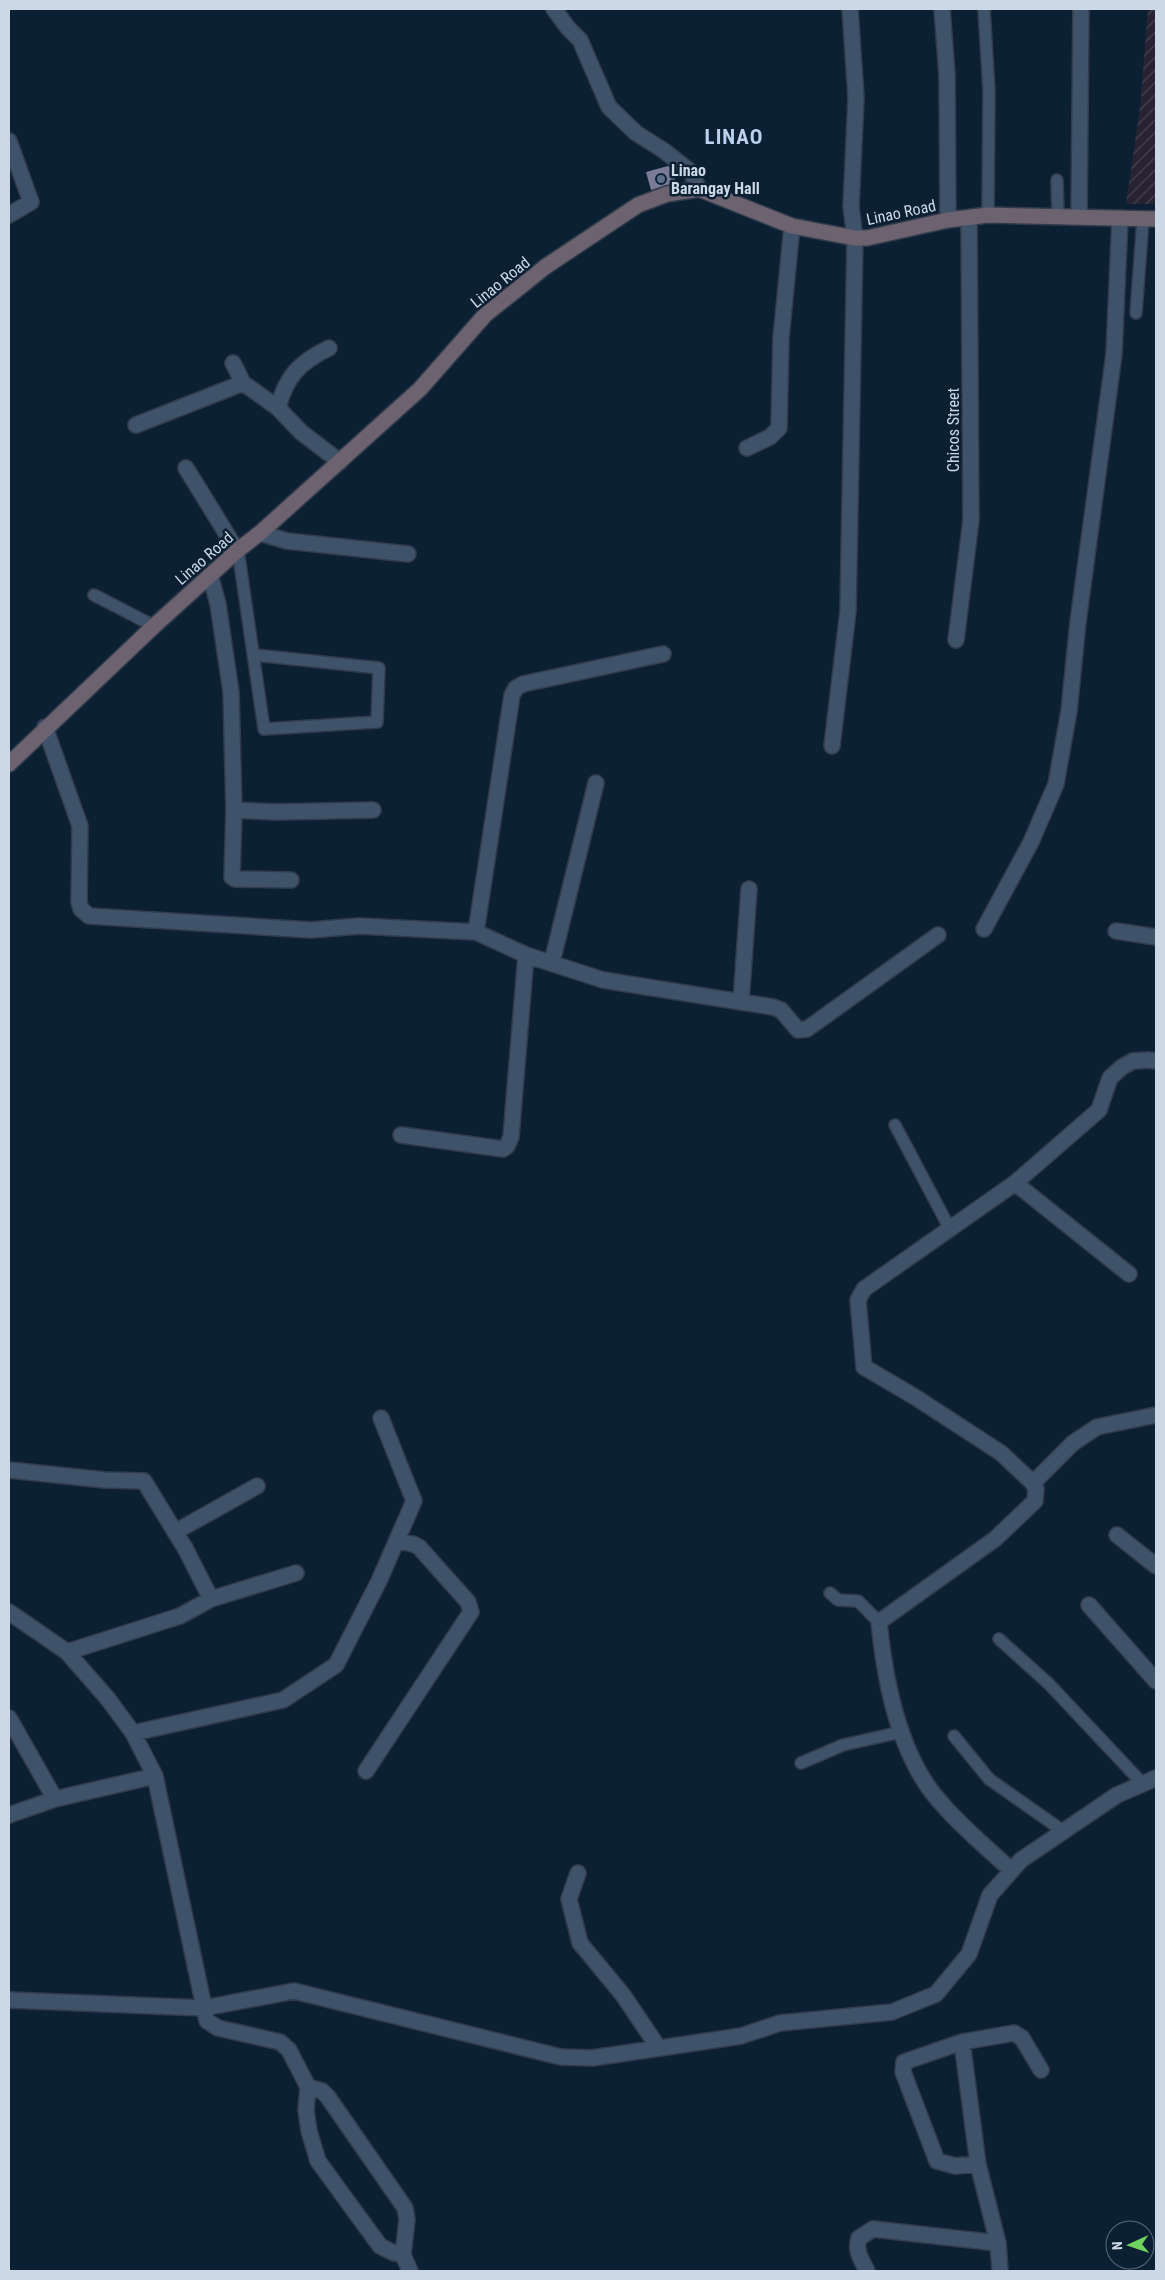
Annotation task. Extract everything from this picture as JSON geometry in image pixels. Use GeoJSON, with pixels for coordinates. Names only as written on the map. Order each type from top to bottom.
{"type":"FeatureCollection","features":[{"type":"Feature","properties":{"kind":"street"},"geometry":{"type":"LineString","coordinates":[[554,9],[580,40],[609,107],[636,134],[663,150],[691,172],[699,188]]}},
{"type":"Feature","properties":{"kind":"street"},"geometry":{"type":"LineString","coordinates":[[832,746],[848,611],[855,238],[851,207],[856,97],[850,9]]}},
{"type":"Feature","properties":{"kind":"street"},"geometry":{"type":"LineString","coordinates":[[942,9],[947,75],[948,220]]}},
{"type":"Feature","properties":{"kind":"street"},"geometry":{"type":"LineString","coordinates":[[1079,216],[1081,9]]}},
{"type":"Feature","properties":{"kind":"street"},"geometry":{"type":"LineString","coordinates":[[9,215],[31,202],[10,149]]}},
{"type":"Feature","properties":{"kind":"street","name":"Linao Road"},"geometry":{"type":"LineString","coordinates":[[9,764],[45,727],[154,626],[420,389],[485,315],[545,267],[638,205],[667,194],[699,188],[792,226],[855,238],[867,238],[948,220],[988,215],[1150,218]]}},
{"type":"Feature","properties":{"kind":"street","name":"Chicos Street"},"geometry":{"type":"LineString","coordinates":[[956,640],[971,520],[969,218]]}},
{"type":"Feature","properties":{"kind":"street"},"geometry":{"type":"LineString","coordinates":[[984,929],[1030,842],[1056,784],[1069,711],[1078,622],[1114,354],[1120,218]]}},
{"type":"Feature","properties":{"kind":"street"},"geometry":{"type":"LineString","coordinates":[[747,448],[770,437],[779,428],[781,338],[792,226]]}},
{"type":"Feature","properties":{"kind":"street"},"geometry":{"type":"LineString","coordinates":[[278,408],[282,392],[292,373],[329,348]]}},
{"type":"Feature","properties":{"kind":"street"},"geometry":{"type":"LineString","coordinates":[[233,363],[243,384],[278,408],[301,432],[340,462]]}},
{"type":"Feature","properties":{"kind":"street"},"geometry":{"type":"LineString","coordinates":[[136,426],[243,384]]}},
{"type":"Feature","properties":{"kind":"street"},"geometry":{"type":"LineString","coordinates":[[186,468],[238,550]]}},
{"type":"Feature","properties":{"kind":"street"},"geometry":{"type":"LineString","coordinates":[[260,533],[287,541],[408,554]]}},
{"type":"Feature","properties":{"kind":"street"},"geometry":{"type":"LineString","coordinates":[[210,575],[218,604],[231,692],[234,810],[232,877],[235,879],[291,880]]}},
{"type":"Feature","properties":{"kind":"street"},"geometry":{"type":"LineString","coordinates":[[476,932],[510,704],[516,688],[523,684],[663,654]]}},
{"type":"Feature","properties":{"kind":"street"},"geometry":{"type":"LineString","coordinates":[[45,727],[80,826],[79,902],[80,909],[89,916],[311,930],[359,926],[476,932],[526,955],[603,980],[781,1010],[798,1030],[807,1029],[938,935]]}},
{"type":"Feature","properties":{"kind":"street"},"geometry":{"type":"LineString","coordinates":[[552,962],[596,783]]}},
{"type":"Feature","properties":{"kind":"street"},"geometry":{"type":"LineString","coordinates":[[234,810],[277,812],[373,810]]}},
{"type":"Feature","properties":{"kind":"street"},"geometry":{"type":"LineString","coordinates":[[740,1002],[748,889]]}},
{"type":"Feature","properties":{"kind":"street"},"geometry":{"type":"LineString","coordinates":[[1116,931],[1156,937]]}},
{"type":"Feature","properties":{"kind":"street"},"geometry":{"type":"LineString","coordinates":[[401,1135],[503,1149],[508,1146],[511,1137],[526,955]]}},
{"type":"Feature","properties":{"kind":"street"},"geometry":{"type":"LineString","coordinates":[[1011,1870],[941,1803],[922,1776],[906,1747],[882,1658],[879,1622],[995,1539],[1034,1502],[1036,1488],[1033,1482],[1001,1453],[915,1397],[864,1367],[858,1300],[861,1292],[1015,1183],[1099,1110],[1110,1078],[1122,1067],[1133,1061],[1156,1061]]}},
{"type":"Feature","properties":{"kind":"street"},"geometry":{"type":"LineString","coordinates":[[1015,1183],[1130,1274]]}},
{"type":"Feature","properties":{"kind":"street"},"geometry":{"type":"LineString","coordinates":[[1033,1482],[1072,1443],[1097,1428],[1156,1415]]}},
{"type":"Feature","properties":{"kind":"street"},"geometry":{"type":"LineString","coordinates":[[133,1734],[283,1700],[336,1665],[413,1505],[414,1498],[382,1418]]}},
{"type":"Feature","properties":{"kind":"street"},"geometry":{"type":"LineString","coordinates":[[9,1470],[105,1480],[144,1481],[212,1599]]}},
{"type":"Feature","properties":{"kind":"street"},"geometry":{"type":"LineString","coordinates":[[175,1532],[258,1486]]}},
{"type":"Feature","properties":{"kind":"street"},"geometry":{"type":"LineString","coordinates":[[1117,1535],[1156,1566]]}},
{"type":"Feature","properties":{"kind":"street"},"geometry":{"type":"LineString","coordinates":[[366,1772],[471,1612],[468,1602],[419,1548],[413,1544],[397,1541]]}},
{"type":"Feature","properties":{"kind":"street"},"geometry":{"type":"LineString","coordinates":[[67,1652],[180,1616],[212,1599],[296,1573]]}},
{"type":"Feature","properties":{"kind":"street"},"geometry":{"type":"LineString","coordinates":[[1089,1605],[1156,1681]]}},
{"type":"Feature","properties":{"kind":"street"},"geometry":{"type":"LineString","coordinates":[[9,1612],[67,1652],[108,1699],[133,1734],[155,1776],[207,2021],[211,2025],[280,2042],[289,2050],[308,2086],[306,2110],[309,2132],[318,2161],[380,2246],[403,2255]]}},
{"type":"Feature","properties":{"kind":"street"},"geometry":{"type":"LineString","coordinates":[[9,1718],[55,1799]]}},
{"type":"Feature","properties":{"kind":"street"},"geometry":{"type":"LineString","coordinates":[[9,1815],[55,1799],[155,1776]]}},
{"type":"Feature","properties":{"kind":"street"},"geometry":{"type":"LineString","coordinates":[[9,2000],[204,2008],[294,1991],[561,2057],[592,2058],[741,2036],[780,2023],[892,2012],[936,1994],[969,1954],[990,1895],[1020,1860],[1117,1795],[1150,1781]]}},
{"type":"Feature","properties":{"kind":"street"},"geometry":{"type":"LineString","coordinates":[[578,1873],[569,1899],[580,1942],[623,1995],[658,2047]]}},
{"type":"Feature","properties":{"kind":"street"},"geometry":{"type":"LineString","coordinates":[[978,2164],[955,2166],[937,2161],[903,2072],[903,2066],[907,2059],[962,2042],[1014,2033],[1022,2038],[1040,2070]]}},
{"type":"Feature","properties":{"kind":"street"},"geometry":{"type":"LineString","coordinates":[[962,2042],[978,2164],[998,2243],[1000,2271]]}},
{"type":"Feature","properties":{"kind":"street"},"geometry":{"type":"LineString","coordinates":[[308,2086],[322,2091],[328,2097],[405,2208],[407,2219],[403,2255],[410,2271]]}},
{"type":"Feature","properties":{"kind":"street"},"geometry":{"type":"LineString","coordinates":[[867,2271],[857,2251],[857,2244],[859,2238],[872,2230],[998,2243]]}},
{"type":"Feature","properties":{"kind":"lane"},"geometry":{"type":"LineString","coordinates":[[984,9],[989,91],[988,215]]}},
{"type":"Feature","properties":{"kind":"lane"},"geometry":{"type":"LineString","coordinates":[[1057,180],[1058,215]]}},
{"type":"Feature","properties":{"kind":"lane"},"geometry":{"type":"LineString","coordinates":[[1136,313],[1150,218]]}},
{"type":"Feature","properties":{"kind":"lane"},"geometry":{"type":"LineString","coordinates":[[238,550],[255,654],[264,729],[378,722],[379,668],[255,654]]}},
{"type":"Feature","properties":{"kind":"lane"},"geometry":{"type":"LineString","coordinates":[[94,595],[154,626]]}},
{"type":"Feature","properties":{"kind":"lane"},"geometry":{"type":"LineString","coordinates":[[895,1124],[950,1229]]}},
{"type":"Feature","properties":{"kind":"lane"},"geometry":{"type":"LineString","coordinates":[[830,1593],[838,1600],[858,1601],[879,1622]]}},
{"type":"Feature","properties":{"kind":"lane"},"geometry":{"type":"LineString","coordinates":[[999,1639],[1150,1781]]}},
{"type":"Feature","properties":{"kind":"lane"},"geometry":{"type":"LineString","coordinates":[[800,1763],[843,1745],[901,1732]]}},
{"type":"Feature","properties":{"kind":"lane"},"geometry":{"type":"LineString","coordinates":[[954,1736],[989,1779],[1063,1831]]}},
{"type":"Feature","properties":{"kind":"shaded area"},"geometry":{"type":"Polygon","coordinates":[[[1148,9],[1156,9],[1156,204],[1126,204],[1140,108],[1148,9]]]}},
{"type":"Feature","properties":{"kind":"building","name":"Linao Barangay Hall"},"geometry":{"type":"Polygon","coordinates":[[[668,166],[672,169],[676,183],[651,190],[646,172],[668,166]]]}},
{"type":"Feature","properties":{"kind":"place","name":"Linao Barangay Hall"},"geometry":{"type":"Point","coordinates":[661,179]}},
{"type":"Feature","properties":{"kind":"district","name":"LINAO"},"geometry":{"type":"Point","coordinates":[734,137]}}]}
